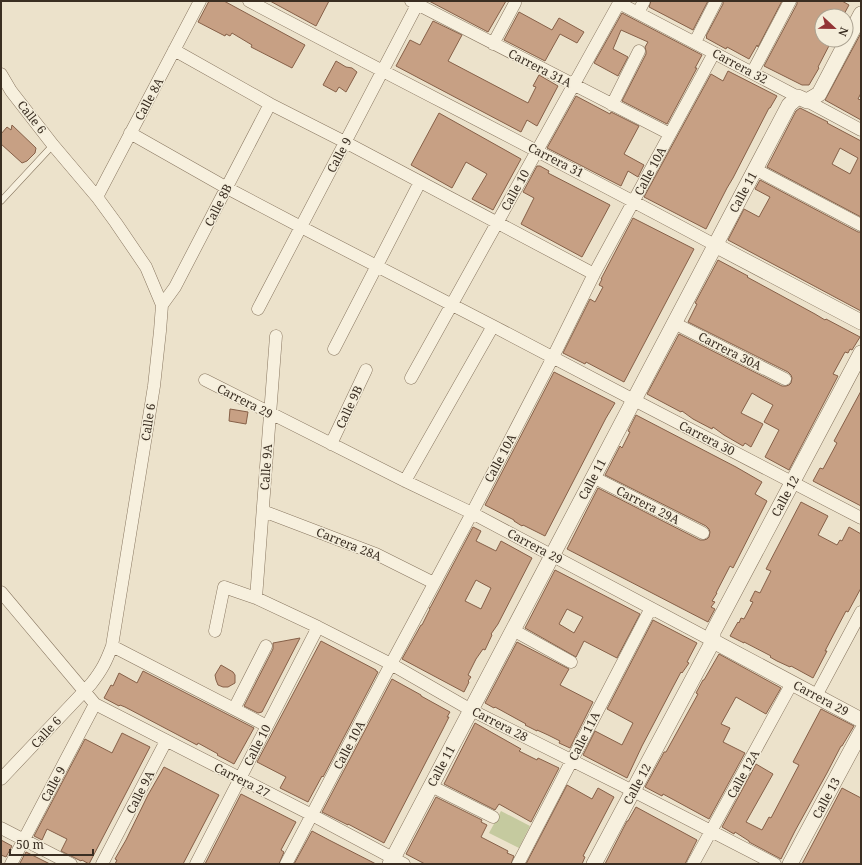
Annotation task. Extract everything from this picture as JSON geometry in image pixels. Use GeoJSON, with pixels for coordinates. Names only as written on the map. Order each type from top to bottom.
{"type":"FeatureCollection","features":[{"type":"Feature","properties":{"kind":"street","name":"Calle 8A"},"geometry":{"type":"LineString","coordinates":[[97,197],[200,1]]}},
{"type":"Feature","properties":{"kind":"street","name":"Carrera 31"},"geometry":{"type":"LineString","coordinates":[[249,1],[716,244],[861,322]]}},
{"type":"Feature","properties":{"kind":"street"},"geometry":{"type":"LineString","coordinates":[[638,13],[644,1]]}},
{"type":"Feature","properties":{"kind":"street"},"geometry":{"type":"LineString","coordinates":[[694,42],[716,1]]}},
{"type":"Feature","properties":{"kind":"street"},"geometry":{"type":"LineString","coordinates":[[752,73],[790,1]]}},
{"type":"Feature","properties":{"kind":"street","name":"Calle 9"},"geometry":{"type":"LineString","coordinates":[[258,309],[382,71],[416,2]]}},
{"type":"Feature","properties":{"kind":"street","name":"Carrera 31A"},"geometry":{"type":"LineString","coordinates":[[416,2],[493,44],[670,134]]}},
{"type":"Feature","properties":{"kind":"street"},"geometry":{"type":"LineString","coordinates":[[493,44],[515,3]]}},
{"type":"Feature","properties":{"kind":"street","name":"Carrera 32"},"geometry":{"type":"LineString","coordinates":[[619,3],[861,130]]}},
{"type":"Feature","properties":{"kind":"street","name":"Calle 10"},"geometry":{"type":"LineString","coordinates":[[411,378],[619,3]]}},
{"type":"Feature","properties":{"kind":"street","name":"Calle 11"},"geometry":{"type":"LineString","coordinates":[[396,862],[431,786],[789,105],[819,94],[861,14]]}},
{"type":"Feature","properties":{"kind":"street"},"geometry":{"type":"LineString","coordinates":[[174,50],[270,104],[594,274]]}},
{"type":"Feature","properties":{"kind":"street"},"geometry":{"type":"LineString","coordinates":[[612,105],[639,51]]}},
{"type":"Feature","properties":{"kind":"street","name":"Calle 10A"},"geometry":{"type":"LineString","coordinates":[[286,864],[553,357],[594,274],[714,52]]}},
{"type":"Feature","properties":{"kind":"street","name":"Calle 6"},"geometry":{"type":"LineString","coordinates":[[1,74],[11,91],[97,197],[146,267],[162,305],[154,386],[112,646],[106,662],[84,692],[1,779]]}},
{"type":"Feature","properties":{"kind":"street","name":"Calle 8B"},"geometry":{"type":"LineString","coordinates":[[162,305],[175,287],[270,104]]}},
{"type":"Feature","properties":{"kind":"street","name":"Carrera 30"},"geometry":{"type":"LineString","coordinates":[[130,133],[227,188],[301,227],[861,518]]}},
{"type":"Feature","properties":{"kind":"street"},"geometry":{"type":"LineString","coordinates":[[755,169],[861,225]]}},
{"type":"Feature","properties":{"kind":"street"},"geometry":{"type":"LineString","coordinates":[[334,349],[420,182]]}},
{"type":"Feature","properties":{"kind":"street","name":"Carrera 30A"},"geometry":{"type":"LineString","coordinates":[[674,323],[785,379]]}},
{"type":"Feature","properties":{"kind":"street"},"geometry":{"type":"LineString","coordinates":[[405,481],[494,326]]}},
{"type":"Feature","properties":{"kind":"street","name":"Calle 9A"},"geometry":{"type":"LineString","coordinates":[[256,598],[276,336]]}},
{"type":"Feature","properties":{"kind":"street","name":"Calle 12"},"geometry":{"type":"LineString","coordinates":[[797,484],[861,353]]}},
{"type":"Feature","properties":{"kind":"street","name":"Calle 9B"},"geometry":{"type":"LineString","coordinates":[[332,444],[366,370]]}},
{"type":"Feature","properties":{"kind":"street","name":"Calle 12"},"geometry":{"type":"LineString","coordinates":[[594,864],[713,641],[713,632],[861,375]]}},
{"type":"Feature","properties":{"kind":"street","name":"Carrera 29"},"geometry":{"type":"LineString","coordinates":[[205,380],[405,481],[472,512],[861,720]]}},
{"type":"Feature","properties":{"kind":"street","name":"Carrera 29A"},"geometry":{"type":"LineString","coordinates":[[593,477],[703,533]]}},
{"type":"Feature","properties":{"kind":"street","name":"Carrera 28A"},"geometry":{"type":"LineString","coordinates":[[263,511],[376,554],[434,583]]}},
{"type":"Feature","properties":{"kind":"street","name":"Carrera 28"},"geometry":{"type":"LineString","coordinates":[[215,631],[224,587],[256,598],[391,664],[471,710],[633,790],[775,864]]}},
{"type":"Feature","properties":{"kind":"street","name":"Carrera 27"},"geometry":{"type":"LineString","coordinates":[[1,592],[95,704],[312,815],[396,862]]}},
{"type":"Feature","properties":{"kind":"street","name":"Calle 11A"},"geometry":{"type":"LineString","coordinates":[[518,864],[651,608]]}},
{"type":"Feature","properties":{"kind":"street"},"geometry":{"type":"LineString","coordinates":[[816,696],[861,612]]}},
{"type":"Feature","properties":{"kind":"street","name":"Calle 10"},"geometry":{"type":"LineString","coordinates":[[196,864],[318,627]]}},
{"type":"Feature","properties":{"kind":"street"},"geometry":{"type":"LineString","coordinates":[[513,630],[571,662]]}},
{"type":"Feature","properties":{"kind":"street"},"geometry":{"type":"LineString","coordinates":[[112,646],[267,726]]}},
{"type":"Feature","properties":{"kind":"street"},"geometry":{"type":"LineString","coordinates":[[234,708],[266,646]]}},
{"type":"Feature","properties":{"kind":"street","name":"Calle 12A"},"geometry":{"type":"LineString","coordinates":[[693,864],[792,683]]}},
{"type":"Feature","properties":{"kind":"street","name":"Calle 9"},"geometry":{"type":"LineString","coordinates":[[11,864],[95,704]]}},
{"type":"Feature","properties":{"kind":"street","name":"Calle 13"},"geometry":{"type":"LineString","coordinates":[[790,864],[861,732]]}},
{"type":"Feature","properties":{"kind":"street","name":"Calle 9A"},"geometry":{"type":"LineString","coordinates":[[102,864],[166,741]]}},
{"type":"Feature","properties":{"kind":"street"},"geometry":{"type":"LineString","coordinates":[[431,786],[492,817]]}},
{"type":"Feature","properties":{"kind":"street"},"geometry":{"type":"LineString","coordinates":[[1,828],[70,864]]}},
{"type":"Feature","properties":{"kind":"lane"},"geometry":{"type":"LineString","coordinates":[[1,201],[54,145]]}},
{"type":"Feature","properties":{"kind":"green space"},"geometry":{"type":"Polygon","coordinates":[[[501,811],[530,826],[519,848],[489,833],[501,811]]]}},
{"type":"Feature","properties":{"kind":"building"},"geometry":{"type":"Polygon","coordinates":[[[209,1],[224,1],[305,45],[292,68],[251,47],[252,45],[232,33],[230,36],[226,34],[225,36],[198,22],[209,1]]]}},
{"type":"Feature","properties":{"kind":"building"},"geometry":{"type":"Polygon","coordinates":[[[270,1],[329,1],[316,26],[270,1]]]}},
{"type":"Feature","properties":{"kind":"building"},"geometry":{"type":"Polygon","coordinates":[[[429,1],[506,1],[488,32],[429,1]]]}},
{"type":"Feature","properties":{"kind":"building"},"geometry":{"type":"Polygon","coordinates":[[[651,1],[708,1],[693,30],[649,7],[651,1]]]}},
{"type":"Feature","properties":{"kind":"building"},"geometry":{"type":"Polygon","coordinates":[[[723,1],[782,1],[758,47],[757,45],[749,59],[706,38],[723,4],[723,1]]]}},
{"type":"Feature","properties":{"kind":"building"},"geometry":{"type":"Polygon","coordinates":[[[797,1],[842,1],[849,5],[847,8],[814,8],[814,48],[828,48],[809,85],[802,85],[764,66],[797,4],[797,1]]]}},
{"type":"Feature","properties":{"kind":"building"},"geometry":{"type":"Polygon","coordinates":[[[519,12],[552,30],[559,18],[584,32],[577,43],[560,34],[545,61],[504,40],[519,12]]]}},
{"type":"Feature","properties":{"kind":"building"},"geometry":{"type":"Polygon","coordinates":[[[622,13],[702,55],[695,68],[697,68],[667,124],[622,101],[646,54],[645,47],[648,42],[621,30],[613,49],[628,57],[618,76],[594,63],[622,13]]]}},
{"type":"Feature","properties":{"kind":"building"},"geometry":{"type":"Polygon","coordinates":[[[433,21],[462,35],[448,61],[528,103],[536,87],[533,86],[539,75],[558,86],[537,126],[527,120],[521,132],[396,66],[410,40],[420,45],[433,21]]]}},
{"type":"Feature","properties":{"kind":"building"},"geometry":{"type":"Polygon","coordinates":[[[861,33],[861,93],[858,99],[861,100],[861,120],[825,100],[861,33]]]}},
{"type":"Feature","properties":{"kind":"building"},"geometry":{"type":"Polygon","coordinates":[[[336,61],[346,67],[352,68],[357,72],[346,92],[339,87],[336,92],[323,85],[336,61]]]}},
{"type":"Feature","properties":{"kind":"building"},"geometry":{"type":"Polygon","coordinates":[[[728,71],[777,96],[769,108],[706,229],[644,197],[711,74],[723,81],[728,71]]]}},
{"type":"Feature","properties":{"kind":"building"},"geometry":{"type":"Polygon","coordinates":[[[576,96],[610,114],[611,112],[639,126],[624,154],[644,165],[638,177],[628,171],[621,186],[547,148],[576,96]]]}},
{"type":"Feature","properties":{"kind":"building"},"geometry":{"type":"Polygon","coordinates":[[[800,108],[861,141],[861,217],[767,167],[796,111],[800,108]],[[840,148],[832,164],[850,174],[858,158],[840,148]]]}},
{"type":"Feature","properties":{"kind":"building"},"geometry":{"type":"Polygon","coordinates":[[[439,113],[521,159],[493,210],[472,199],[487,174],[466,162],[452,188],[411,165],[439,113]]]}},
{"type":"Feature","properties":{"kind":"building"},"geometry":{"type":"Polygon","coordinates":[[[12,125],[36,148],[35,153],[27,161],[22,163],[1,144],[1,134],[7,127],[11,130],[12,125]]]}},
{"type":"Feature","properties":{"kind":"building"},"geometry":{"type":"Polygon","coordinates":[[[537,166],[540,166],[549,171],[548,173],[610,205],[582,257],[521,224],[534,198],[523,192],[537,166]]]}},
{"type":"Feature","properties":{"kind":"building"},"geometry":{"type":"Polygon","coordinates":[[[760,180],[858,232],[861,232],[861,311],[728,240],[744,209],[759,217],[770,197],[755,189],[760,180]]]}},
{"type":"Feature","properties":{"kind":"building"},"geometry":{"type":"Polygon","coordinates":[[[633,218],[694,249],[624,382],[586,362],[585,364],[563,353],[590,299],[595,302],[603,287],[599,285],[601,279],[633,218]]]}},
{"type":"Feature","properties":{"kind":"building"},"geometry":{"type":"Polygon","coordinates":[[[718,260],[825,320],[826,319],[860,337],[852,350],[850,349],[848,353],[845,352],[833,374],[838,376],[789,470],[765,457],[779,430],[764,422],[773,405],[752,393],[741,413],[763,424],[751,447],[745,443],[743,446],[713,427],[712,429],[693,419],[682,411],[681,412],[647,394],[679,334],[782,386],[789,385],[791,383],[792,378],[788,372],[688,322],[697,304],[695,303],[718,260]]]}},
{"type":"Feature","properties":{"kind":"building"},"geometry":{"type":"Polygon","coordinates":[[[554,372],[615,403],[545,536],[523,525],[522,526],[514,520],[485,505],[554,372]]]}},
{"type":"Feature","properties":{"kind":"building"},"geometry":{"type":"Polygon","coordinates":[[[861,391],[861,506],[813,481],[820,468],[823,469],[837,443],[834,441],[861,391]]]}},
{"type":"Feature","properties":{"kind":"building"},"geometry":{"type":"Polygon","coordinates":[[[230,409],[248,412],[246,424],[229,421],[230,409]]]}},
{"type":"Feature","properties":{"kind":"building"},"geometry":{"type":"Polygon","coordinates":[[[636,415],[762,482],[755,494],[767,501],[733,568],[730,566],[712,601],[715,602],[711,607],[715,609],[708,622],[567,549],[598,488],[700,540],[707,539],[709,537],[710,532],[706,526],[605,475],[620,446],[622,448],[636,415]]]}},
{"type":"Feature","properties":{"kind":"building"},"geometry":{"type":"Polygon","coordinates":[[[801,502],[828,516],[818,535],[837,545],[840,540],[842,541],[849,527],[861,534],[861,588],[848,612],[846,611],[813,678],[730,636],[741,618],[744,619],[753,602],[750,601],[755,591],[760,593],[771,571],[766,569],[801,502]]]}},
{"type":"Feature","properties":{"kind":"building"},"geometry":{"type":"Polygon","coordinates":[[[473,527],[481,531],[476,541],[496,551],[501,541],[532,558],[498,624],[491,634],[492,635],[485,650],[483,649],[476,659],[468,675],[471,677],[464,692],[402,659],[473,527]],[[476,580],[465,601],[481,609],[491,588],[476,580]]]}},
{"type":"Feature","properties":{"kind":"building"},"geometry":{"type":"Polygon","coordinates":[[[555,570],[640,614],[617,658],[584,641],[576,657],[525,628],[555,570]],[[567,609],[559,624],[574,633],[583,617],[567,609]]]}},
{"type":"Feature","properties":{"kind":"building"},"geometry":{"type":"Polygon","coordinates":[[[653,620],[697,643],[687,662],[689,663],[682,673],[681,672],[627,778],[583,755],[595,731],[622,745],[633,723],[607,709],[653,620]]]}},
{"type":"Feature","properties":{"kind":"building"},"geometry":{"type":"Polygon","coordinates":[[[300,638],[262,712],[258,713],[244,706],[273,649],[273,643],[300,638]]]}},
{"type":"Feature","properties":{"kind":"building"},"geometry":{"type":"Polygon","coordinates":[[[321,641],[378,672],[323,777],[322,776],[308,802],[280,788],[286,777],[257,762],[321,641]]]}},
{"type":"Feature","properties":{"kind":"building"},"geometry":{"type":"Polygon","coordinates":[[[517,642],[569,669],[560,685],[593,702],[570,748],[559,743],[560,741],[525,725],[526,724],[485,703],[517,642]]]}},
{"type":"Feature","properties":{"kind":"building"},"geometry":{"type":"Polygon","coordinates":[[[719,654],[781,688],[766,714],[736,697],[721,724],[730,728],[723,742],[745,753],[709,819],[663,794],[662,796],[645,787],[698,694],[696,693],[703,680],[719,654]]]}},
{"type":"Feature","properties":{"kind":"building"},"geometry":{"type":"Polygon","coordinates":[[[221,665],[233,672],[235,675],[235,683],[228,687],[218,685],[216,680],[215,675],[221,665]]]}},
{"type":"Feature","properties":{"kind":"building"},"geometry":{"type":"Polygon","coordinates":[[[143,671],[254,728],[234,764],[198,743],[197,745],[125,707],[119,706],[104,698],[111,685],[113,686],[119,673],[137,683],[143,671]]]}},
{"type":"Feature","properties":{"kind":"building"},"geometry":{"type":"Polygon","coordinates":[[[392,679],[450,712],[443,729],[384,843],[322,812],[392,679]]]}},
{"type":"Feature","properties":{"kind":"building"},"geometry":{"type":"Polygon","coordinates":[[[821,709],[854,726],[841,746],[781,859],[749,842],[735,832],[734,834],[722,827],[756,764],[773,774],[746,822],[762,830],[769,817],[771,818],[799,765],[793,762],[821,709]]]}},
{"type":"Feature","properties":{"kind":"building"},"geometry":{"type":"Polygon","coordinates":[[[475,723],[521,749],[519,751],[537,760],[538,758],[559,768],[531,822],[499,804],[495,810],[444,784],[475,723]]]}},
{"type":"Feature","properties":{"kind":"building"},"geometry":{"type":"Polygon","coordinates":[[[122,733],[150,747],[89,864],[61,851],[67,839],[47,829],[42,840],[34,836],[85,739],[112,753],[122,733]]]}},
{"type":"Feature","properties":{"kind":"building"},"geometry":{"type":"Polygon","coordinates":[[[164,767],[219,795],[183,864],[115,864],[117,860],[115,859],[164,767]]]}},
{"type":"Feature","properties":{"kind":"building"},"geometry":{"type":"Polygon","coordinates":[[[567,785],[592,799],[598,788],[614,797],[583,856],[585,857],[582,864],[526,864],[567,785]]]}},
{"type":"Feature","properties":{"kind":"building"},"geometry":{"type":"Polygon","coordinates":[[[842,788],[861,798],[861,864],[802,864],[842,788]]]}},
{"type":"Feature","properties":{"kind":"building"},"geometry":{"type":"Polygon","coordinates":[[[241,794],[296,822],[281,850],[284,852],[279,864],[205,864],[241,794]]]}},
{"type":"Feature","properties":{"kind":"building"},"geometry":{"type":"Polygon","coordinates":[[[436,797],[482,820],[481,822],[487,825],[481,837],[508,851],[507,853],[514,856],[511,864],[425,864],[406,854],[436,797]]]}},
{"type":"Feature","properties":{"kind":"building"},"geometry":{"type":"Polygon","coordinates":[[[636,807],[697,840],[685,864],[605,864],[627,821],[636,807]]]}},
{"type":"Feature","properties":{"kind":"building"},"geometry":{"type":"Polygon","coordinates":[[[312,831],[329,840],[376,864],[294,864],[312,831]]]}},
{"type":"Feature","properties":{"kind":"building"},"geometry":{"type":"Polygon","coordinates":[[[1,840],[12,846],[6,857],[1,855],[1,840]]]}},
{"type":"Feature","properties":{"kind":"building"},"geometry":{"type":"Polygon","coordinates":[[[26,852],[50,864],[20,863],[26,852]]]}}]}
